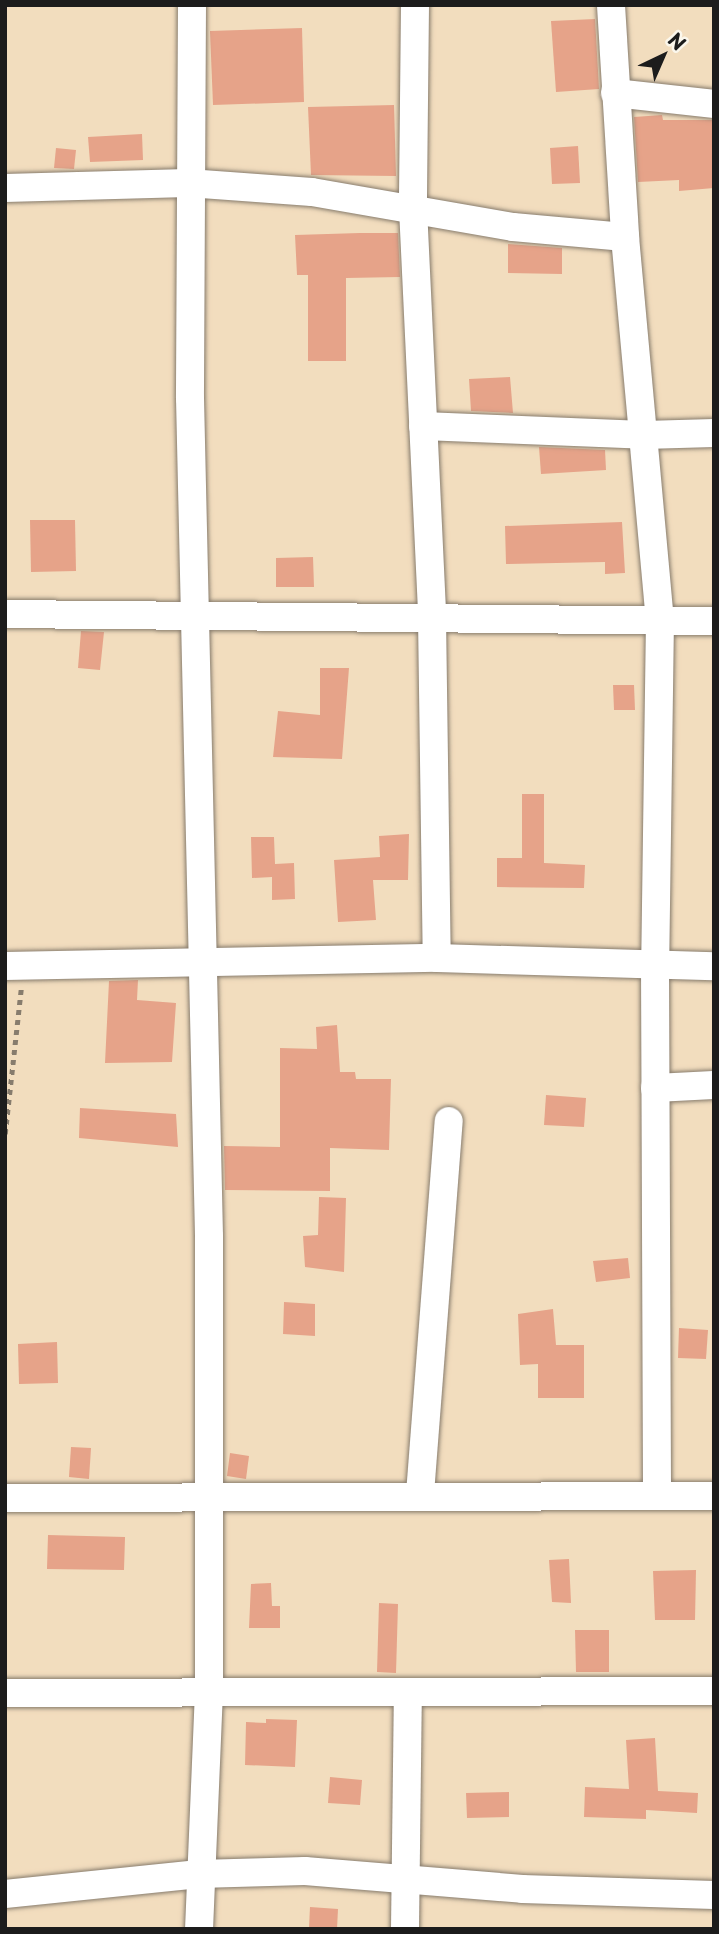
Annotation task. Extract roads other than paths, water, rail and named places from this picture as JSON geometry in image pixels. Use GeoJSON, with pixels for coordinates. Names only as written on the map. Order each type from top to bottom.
{"type":"FeatureCollection","features":[{"type":"Feature","properties":{"kind":"street"},"geometry":{"type":"LineString","coordinates":[[192,5],[188,183],[210,1499],[209,1691],[199,1874],[199,1929]]}},
{"type":"Feature","properties":{"kind":"street"},"geometry":{"type":"LineString","coordinates":[[415,5],[413,208],[432,617],[437,958]]}},
{"type":"Feature","properties":{"kind":"street"},"geometry":{"type":"LineString","coordinates":[[611,5],[625,237],[660,619],[655,965],[657,1496]]}},
{"type":"Feature","properties":{"kind":"street"},"geometry":{"type":"LineString","coordinates":[[615,93],[714,104]]}},
{"type":"Feature","properties":{"kind":"street"},"geometry":{"type":"LineString","coordinates":[[5,188],[188,183],[313,192],[513,228],[625,237]]}},
{"type":"Feature","properties":{"kind":"street"},"geometry":{"type":"LineString","coordinates":[[423,426],[644,435],[714,433]]}},
{"type":"Feature","properties":{"kind":"street"},"geometry":{"type":"LineString","coordinates":[[5,614],[196,613],[315,620],[432,617],[714,621]]}},
{"type":"Feature","properties":{"kind":"street"},"geometry":{"type":"LineString","coordinates":[[14,966],[437,958],[714,966]]}},
{"type":"Feature","properties":{"kind":"street"},"geometry":{"type":"LineString","coordinates":[[655,1088],[714,1086]]}},
{"type":"Feature","properties":{"kind":"street"},"geometry":{"type":"LineString","coordinates":[[420,1494],[449,1121]]}},
{"type":"Feature","properties":{"kind":"street"},"geometry":{"type":"LineString","coordinates":[[5,1497],[210,1499],[420,1494],[714,1496]]}},
{"type":"Feature","properties":{"kind":"street"},"geometry":{"type":"LineString","coordinates":[[5,1693],[209,1691],[408,1694],[714,1691]]}},
{"type":"Feature","properties":{"kind":"street"},"geometry":{"type":"LineString","coordinates":[[405,1929],[403,1876],[408,1694]]}},
{"type":"Feature","properties":{"kind":"street"},"geometry":{"type":"LineString","coordinates":[[5,1894],[199,1874],[305,1871],[403,1876],[522,1889],[714,1895]]}}]}
